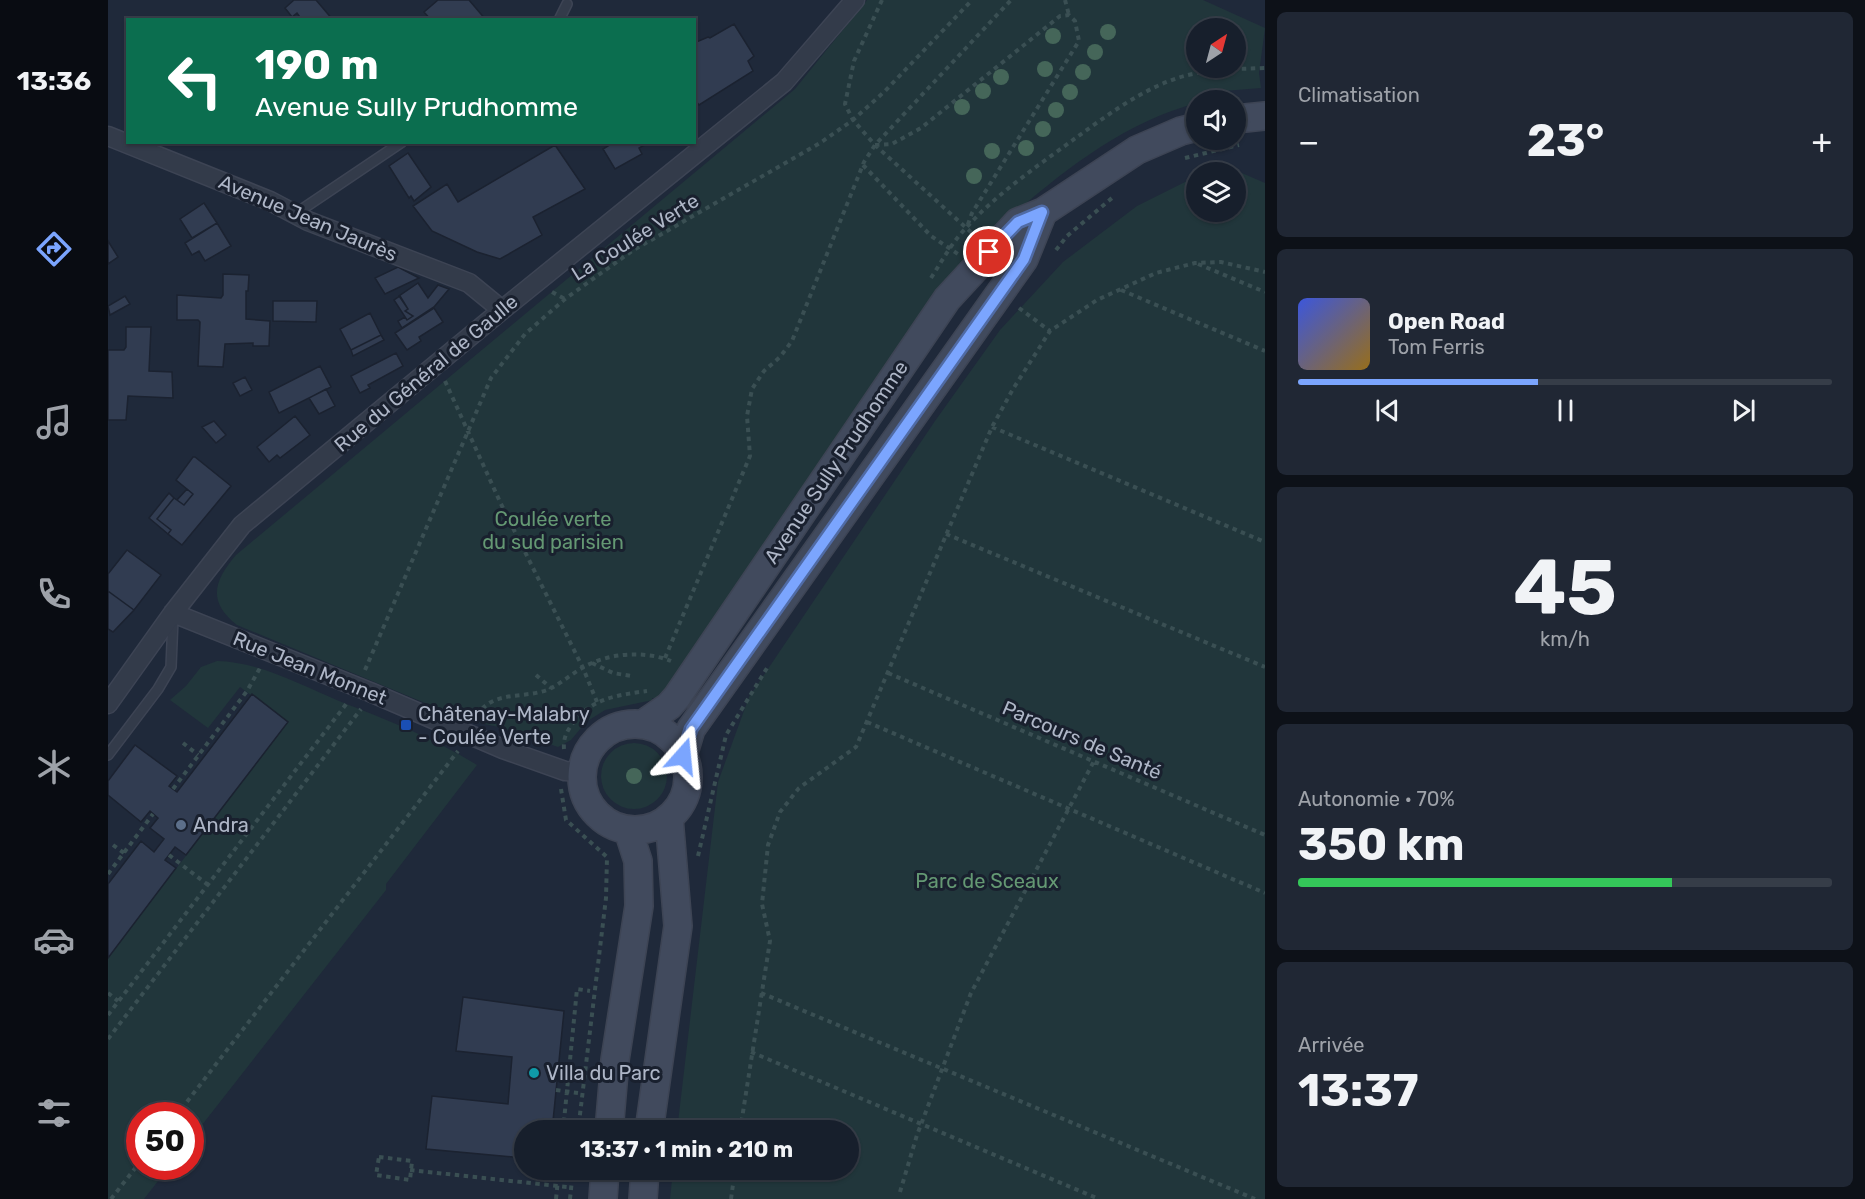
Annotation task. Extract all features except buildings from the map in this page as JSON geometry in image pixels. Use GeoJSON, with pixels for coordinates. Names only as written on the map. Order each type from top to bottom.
{"type":"FeatureCollection","features":[{"type":"Feature","properties":{"kind":"main road"},"geometry":{"type":"LineString","coordinates":[[1246,127],[1265,116]]}},
{"type":"Feature","properties":{"kind":"main road","name":"Avenue Sully Prudhomme"},"geometry":{"type":"LineString","coordinates":[[643,724],[669,706],[677,697],[947,299],[1018,222],[1042,212],[1137,150],[1186,129]]}},
{"type":"Feature","properties":{"kind":"main road","name":"Avenue Sully Prudhomme"},"geometry":{"type":"LineString","coordinates":[[683,756],[691,729],[1024,259],[1042,212]]}},
{"type":"Feature","properties":{"kind":"main road"},"geometry":{"type":"LineString","coordinates":[[643,724],[667,735],[683,756],[687,769],[687,784],[683,799],[669,818],[643,830],[616,827],[605,820],[588,803],[582,789],[582,772],[590,749],[607,732],[625,725],[643,724]]}},
{"type":"Feature","properties":{"kind":"main road"},"geometry":{"type":"LineString","coordinates":[[650,1120],[678,926],[669,818]]}},
{"type":"Feature","properties":{"kind":"main road"},"geometry":{"type":"LineString","coordinates":[[610,1120],[615,1060],[639,906],[638,861],[628,830]]}},
{"type":"Feature","properties":{"kind":"main road"},"geometry":{"type":"LineString","coordinates":[[603,1199],[604,1180]]}},
{"type":"Feature","properties":{"kind":"main road"},"geometry":{"type":"LineString","coordinates":[[643,1199],[644,1180]]}},
{"type":"Feature","properties":{"kind":"street","name":"Rue du Général de Gaulle"},"geometry":{"type":"LineString","coordinates":[[108,704],[173,613],[242,525],[502,310],[784,82],[855,0]]}},
{"type":"Feature","properties":{"kind":"street","name":"Avenue Jean Jaurès"},"geometry":{"type":"LineString","coordinates":[[108,136],[126,143]]}},
{"type":"Feature","properties":{"kind":"street","name":"Avenue Jean Jaurès"},"geometry":{"type":"LineString","coordinates":[[129,144],[270,201],[295,214],[469,283],[502,310]]}},
{"type":"Feature","properties":{"kind":"street","name":"Rue Jean Monnet"},"geometry":{"type":"LineString","coordinates":[[173,613],[370,692],[503,750],[565,771],[582,772]]}},
{"type":"Feature","properties":{"kind":"lane"},"geometry":{"type":"LineString","coordinates":[[560,18],[567,4]]}},
{"type":"Feature","properties":{"kind":"lane"},"geometry":{"type":"LineString","coordinates":[[295,214],[399,144]]}},
{"type":"Feature","properties":{"kind":"lane"},"geometry":{"type":"LineString","coordinates":[[108,755],[158,689],[171,667],[173,613]]}},
{"type":"Feature","properties":{"kind":"path"},"geometry":{"type":"LineString","coordinates":[[882,0],[855,61],[845,104],[853,120],[875,145],[966,227],[972,213],[1079,41],[1075,21],[1069,15],[1065,0]]}},
{"type":"Feature","properties":{"kind":"path","name":"La Coulée Verte"},"geometry":{"type":"LineString","coordinates":[[364,674],[491,378],[525,334],[565,299],[632,251],[820,143],[853,120],[885,91],[972,0]]}},
{"type":"Feature","properties":{"kind":"path"},"geometry":{"type":"LineString","coordinates":[[665,658],[750,456],[747,416],[752,389],[764,371],[780,357],[792,341],[863,165],[875,145],[1011,0]]}},
{"type":"Feature","properties":{"kind":"path"},"geometry":{"type":"LineString","coordinates":[[875,145],[892,144],[921,128],[1060,16],[1069,15]]}},
{"type":"Feature","properties":{"kind":"path"},"geometry":{"type":"LineString","coordinates":[[1175,160],[1197,150]]}},
{"type":"Feature","properties":{"kind":"path"},"geometry":{"type":"LineString","coordinates":[[863,165],[931,236],[949,248]]}},
{"type":"Feature","properties":{"kind":"path"},"geometry":{"type":"LineString","coordinates":[[1053,253],[1067,236],[1120,192]]}},
{"type":"Feature","properties":{"kind":"path"},"geometry":{"type":"LineString","coordinates":[[742,1120],[770,941],[762,904],[768,845],[780,812],[799,788],[856,747],[992,427],[1013,388],[1050,331],[1097,300],[1156,273],[1195,263],[1221,262],[1265,272]]}},
{"type":"Feature","properties":{"kind":"path"},"geometry":{"type":"LineString","coordinates":[[1195,263],[1265,292]]}},
{"type":"Feature","properties":{"kind":"path"},"geometry":{"type":"LineString","coordinates":[[1120,290],[1265,351]]}},
{"type":"Feature","properties":{"kind":"path"},"geometry":{"type":"LineString","coordinates":[[1012,302],[1050,331]]}},
{"type":"Feature","properties":{"kind":"path"},"geometry":{"type":"LineString","coordinates":[[437,364],[583,668],[597,702]]}},
{"type":"Feature","properties":{"kind":"path"},"geometry":{"type":"LineString","coordinates":[[992,427],[1265,542]]}},
{"type":"Feature","properties":{"kind":"path"},"geometry":{"type":"LineString","coordinates":[[946,534],[1265,667]]}},
{"type":"Feature","properties":{"kind":"path"},"geometry":{"type":"LineString","coordinates":[[476,717],[484,706],[496,699],[531,694],[550,688],[592,663],[619,656],[647,656],[671,661]]}},
{"type":"Feature","properties":{"kind":"path"},"geometry":{"type":"LineString","coordinates":[[592,663],[614,673],[632,676]]}},
{"type":"Feature","properties":{"kind":"path"},"geometry":{"type":"LineString","coordinates":[[698,855],[726,735],[770,664]]}},
{"type":"Feature","properties":{"kind":"path","name":"Parcours de Santé"},"geometry":{"type":"LineString","coordinates":[[888,673],[1265,835]]}},
{"type":"Feature","properties":{"kind":"path"},"geometry":{"type":"LineString","coordinates":[[536,675],[550,688]]}},
{"type":"Feature","properties":{"kind":"path"},"geometry":{"type":"LineString","coordinates":[[173,789],[247,691]]}},
{"type":"Feature","properties":{"kind":"path"},"geometry":{"type":"LineString","coordinates":[[108,1015],[351,699]]}},
{"type":"Feature","properties":{"kind":"path"},"geometry":{"type":"LineString","coordinates":[[108,1039],[357,715]]}},
{"type":"Feature","properties":{"kind":"path"},"geometry":{"type":"LineString","coordinates":[[867,722],[1265,893]]}},
{"type":"Feature","properties":{"kind":"path"},"geometry":{"type":"LineString","coordinates":[[183,743],[198,755]]}},
{"type":"Feature","properties":{"kind":"path"},"geometry":{"type":"LineString","coordinates":[[187,1102],[460,748]]}},
{"type":"Feature","properties":{"kind":"path"},"geometry":{"type":"LineString","coordinates":[[900,1192],[921,1124],[971,993],[1094,761]]}},
{"type":"Feature","properties":{"kind":"path"},"geometry":{"type":"LineString","coordinates":[[560,790],[566,820],[607,857],[606,898],[579,1120]]}},
{"type":"Feature","properties":{"kind":"path"},"geometry":{"type":"LineString","coordinates":[[108,874],[153,814]]}},
{"type":"Feature","properties":{"kind":"path"},"geometry":{"type":"LineString","coordinates":[[113,845],[124,853]]}},
{"type":"Feature","properties":{"kind":"path"},"geometry":{"type":"LineString","coordinates":[[169,855],[207,885]]}},
{"type":"Feature","properties":{"kind":"path"},"geometry":{"type":"LineString","coordinates":[[564,1120],[577,989],[590,991]]}},
{"type":"Feature","properties":{"kind":"path"},"geometry":{"type":"LineString","coordinates":[[108,993],[118,1001]]}},
{"type":"Feature","properties":{"kind":"path"},"geometry":{"type":"LineString","coordinates":[[761,993],[1255,1199]]}},
{"type":"Feature","properties":{"kind":"path"},"geometry":{"type":"LineString","coordinates":[[751,1052],[1099,1199]]}},
{"type":"Feature","properties":{"kind":"path"},"geometry":{"type":"LineString","coordinates":[[556,1090],[578,1093]]}},
{"type":"Feature","properties":{"kind":"path"},"geometry":{"type":"LineString","coordinates":[[379,1157],[411,1161],[411,1170],[410,1180],[376,1175],[379,1157]]}},
{"type":"Feature","properties":{"kind":"path"},"geometry":{"type":"LineString","coordinates":[[411,1170],[567,1187]]}},
{"type":"Feature","properties":{"kind":"path"},"geometry":{"type":"LineString","coordinates":[[111,1199],[126,1180]]}},
{"type":"Feature","properties":{"kind":"path"},"geometry":{"type":"LineString","coordinates":[[556,1199],[558,1180]]}},
{"type":"Feature","properties":{"kind":"path"},"geometry":{"type":"LineString","coordinates":[[570,1199],[572,1180]]}},
{"type":"Feature","properties":{"kind":"path"},"geometry":{"type":"LineString","coordinates":[[731,1199],[734,1180]]}},
{"type":"Feature","properties":{"kind":"green space","name":"Coulée verte du sud parisien"},"geometry":{"type":"Polygon","coordinates":[[[867,0],[1203,0],[1243,18],[1186,18],[1186,78],[1246,78],[1246,19],[1265,28],[1259,73],[1261,88],[1186,90],[1186,107],[1147,121],[1100,147],[1016,212],[666,698],[652,698],[653,700],[605,710],[586,722],[571,740],[558,747],[503,728],[466,720],[237,625],[221,608],[217,591],[228,564],[795,89],[867,0]]]}},
{"type":"Feature","properties":{"kind":"green space","name":"Parc de Sceaux"},"geometry":{"type":"Polygon","coordinates":[[[1246,175],[1265,183],[1265,1199],[670,1199],[672,1180],[859,1180],[859,1120],[678,1120],[718,782],[749,697],[935,421],[1000,330],[1063,262],[1137,206],[1186,182],[1186,222],[1246,222],[1246,175]]]}},
{"type":"Feature","properties":{"kind":"green space"},"geometry":{"type":"Polygon","coordinates":[[[217,661],[233,662],[280,675],[410,730],[477,765],[386,884],[386,890],[204,1122],[204,1102],[126,1102],[126,1180],[159,1180],[144,1199],[108,1199],[108,958],[288,722],[240,687],[208,728],[170,700],[186,686],[201,667],[217,661]]]}},
{"type":"Feature","properties":{"kind":"green space"},"geometry":{"type":"Polygon","coordinates":[[[634,743],[647,746],[657,753],[664,763],[667,776],[664,789],[657,799],[647,806],[634,809],[621,806],[611,799],[604,789],[601,776],[604,763],[611,753],[621,746],[634,743]]]}},
{"type":"Feature","properties":{"kind":"place","name":"Châtenay-Malabry - Coulée Verte"},"geometry":{"type":"Point","coordinates":[406,725]}},
{"type":"Feature","properties":{"kind":"place","name":"Andra"},"geometry":{"type":"Point","coordinates":[181,825]}},
{"type":"Feature","properties":{"kind":"place","name":"Villa du Parc"},"geometry":{"type":"Point","coordinates":[534,1073]}},
{"type":"Feature","properties":{"kind":"route"},"geometry":{"type":"LineString","coordinates":[[683,756],[691,729],[1024,259],[1042,212],[1018,222],[989,252]]}}]}
